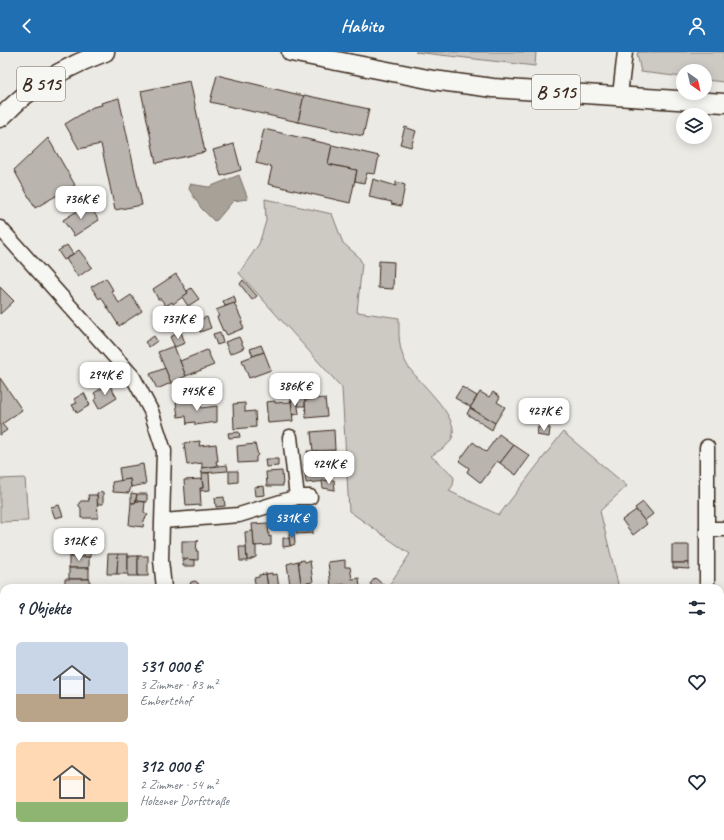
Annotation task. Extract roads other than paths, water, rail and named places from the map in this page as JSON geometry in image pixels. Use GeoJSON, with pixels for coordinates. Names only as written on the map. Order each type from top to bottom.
{"type":"FeatureCollection","features":[{"type":"Feature","properties":{"kind":"main road","name":"B 515"},"geometry":{"type":"LineString","coordinates":[[0,118],[27,94],[86,55],[105,52]]}},
{"type":"Feature","properties":{"kind":"main road","name":"B 515"},"geometry":{"type":"LineString","coordinates":[[291,52],[433,80],[493,88],[724,103]]}},
{"type":"Feature","properties":{"kind":"street"},"geometry":{"type":"LineString","coordinates":[[620,96],[625,52]]}},
{"type":"Feature","properties":{"kind":"street"},"geometry":{"type":"LineString","coordinates":[[0,228],[133,377],[151,411],[164,451],[161,560],[164,584]]}},
{"type":"Feature","properties":{"kind":"street"},"geometry":{"type":"LineString","coordinates":[[163,521],[239,514],[304,497],[290,437]]}},
{"type":"Feature","properties":{"kind":"street"},"geometry":{"type":"LineString","coordinates":[[707,447],[707,584]]}},
{"type":"Feature","properties":{"kind":"street"},"geometry":{"type":"LineString","coordinates":[[707,528],[724,529]]}}]}
